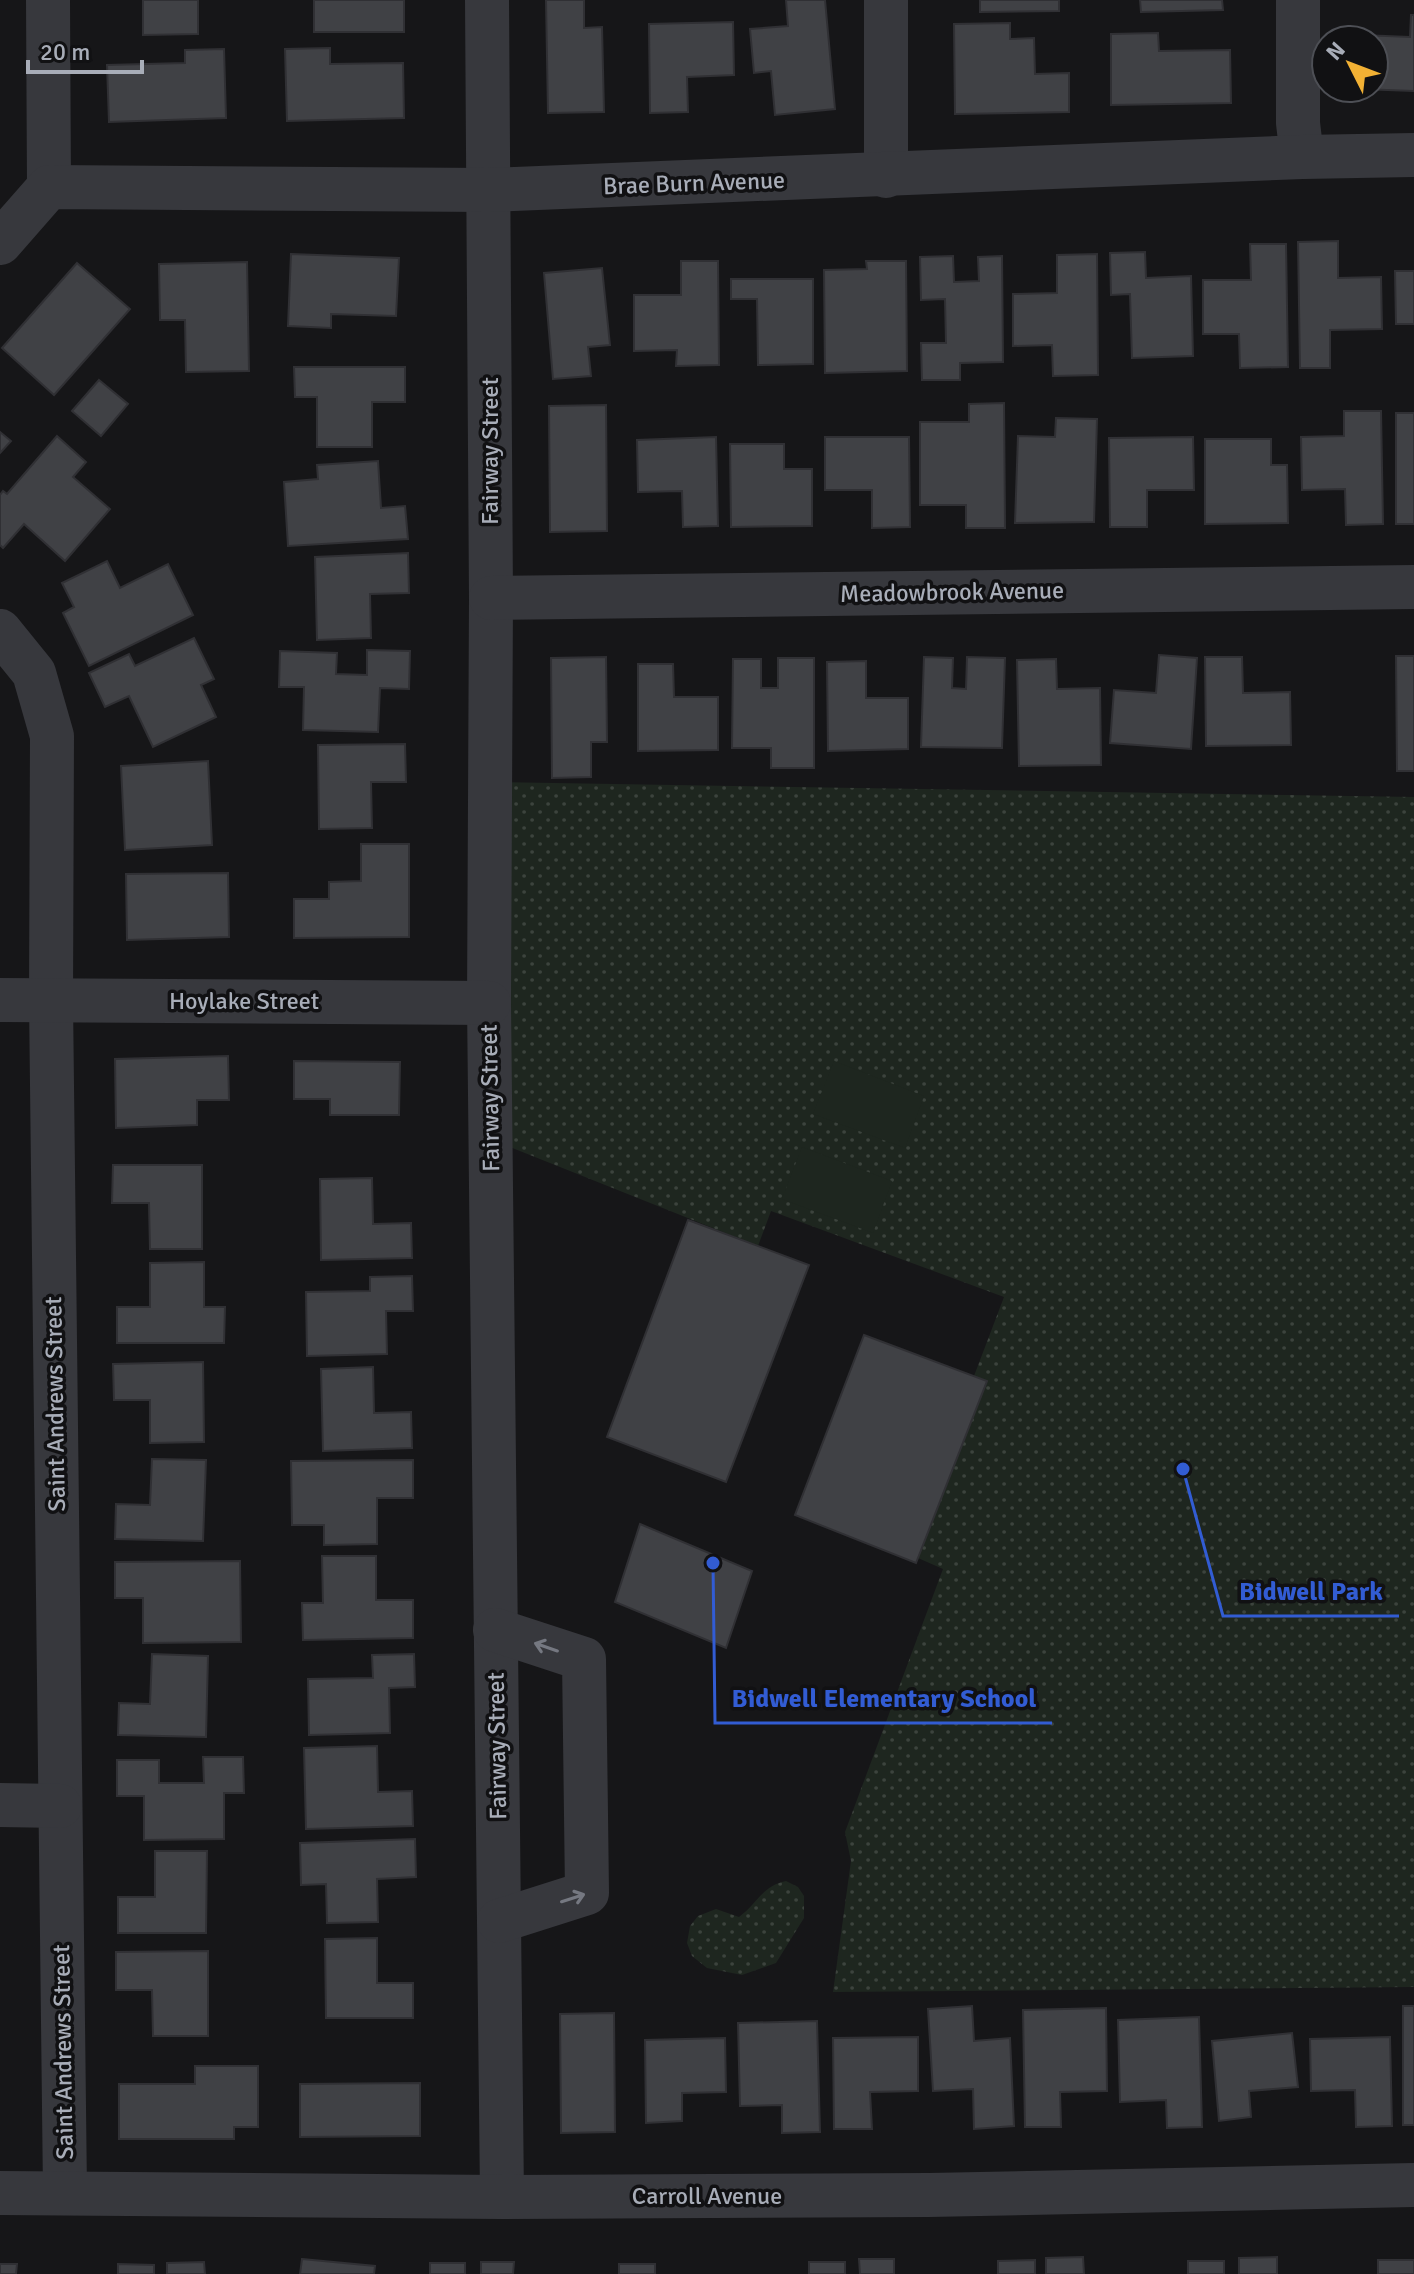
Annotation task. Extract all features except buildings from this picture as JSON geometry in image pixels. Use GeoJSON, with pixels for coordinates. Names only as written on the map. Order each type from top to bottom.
{"type":"FeatureCollection","features":[{"type":"Feature","properties":{"kind":"street"},"geometry":{"type":"LineString","coordinates":[[0,243],[49,187],[48,0]]}},
{"type":"Feature","properties":{"kind":"street","name":"Fairway Street"},"geometry":{"type":"LineString","coordinates":[[487,0],[491,598],[489,1003],[502,2197]]}},
{"type":"Feature","properties":{"kind":"street"},"geometry":{"type":"LineString","coordinates":[[886,0],[886,176]]}},
{"type":"Feature","properties":{"kind":"street"},"geometry":{"type":"LineString","coordinates":[[1298,0],[1298,123],[1302,157]]}},
{"type":"Feature","properties":{"kind":"street","name":"Brae Burn Avenue"},"geometry":{"type":"LineString","coordinates":[[49,187],[488,190],[1414,155]]}},
{"type":"Feature","properties":{"kind":"street","name":"Meadowbrook Avenue"},"geometry":{"type":"LineString","coordinates":[[491,598],[1414,587]]}},
{"type":"Feature","properties":{"kind":"street","name":"Saint Andrews Street"},"geometry":{"type":"LineString","coordinates":[[0,631],[34,673],[52,736],[51,1000],[65,2192]]}},
{"type":"Feature","properties":{"kind":"street","name":"Hoylake Street"},"geometry":{"type":"LineString","coordinates":[[0,1000],[489,1003]]}},
{"type":"Feature","properties":{"kind":"street"},"geometry":{"type":"LineString","coordinates":[[495,1630],[584,1659],[587,1893],[499,1921]]}},
{"type":"Feature","properties":{"kind":"street"},"geometry":{"type":"LineString","coordinates":[[0,1805],[60,1806]]}},
{"type":"Feature","properties":{"kind":"street","name":"Carroll Avenue"},"geometry":{"type":"LineString","coordinates":[[0,2193],[502,2197],[929,2195],[1414,2185]]}},
{"type":"Feature","properties":{"kind":"shaded area"},"geometry":{"type":"Polygon","coordinates":[[[490,782],[1414,797],[1414,1987],[833,1992],[851,1861],[845,1832],[943,1569],[918,1558],[986,1381],[974,1376],[1004,1297],[771,1211],[758,1246],[490,1139],[490,782]]]}},
{"type":"Feature","properties":{"kind":"shaded area"},"geometry":{"type":"Polygon","coordinates":[[[834,1061],[924,1096],[905,1148],[813,1114],[834,1061]]]}},
{"type":"Feature","properties":{"kind":"shaded area"},"geometry":{"type":"Polygon","coordinates":[[[802,1147],[892,1181],[873,1233],[782,1199],[802,1147]]]}},
{"type":"Feature","properties":{"kind":"shaded area"},"geometry":{"type":"Polygon","coordinates":[[[786,1881],[798,1887],[804,1896],[804,1918],[776,1963],[742,1975],[707,1968],[692,1956],[687,1943],[690,1926],[698,1916],[716,1909],[739,1917],[771,1887],[786,1881]]]}},
{"type":"Feature","properties":{"kind":"place","name":"Bidwell Park"},"geometry":{"type":"Point","coordinates":[1183,1469]}},
{"type":"Feature","properties":{"kind":"place","name":"Bidwell Elementary School"},"geometry":{"type":"Point","coordinates":[713,1563]}}]}
